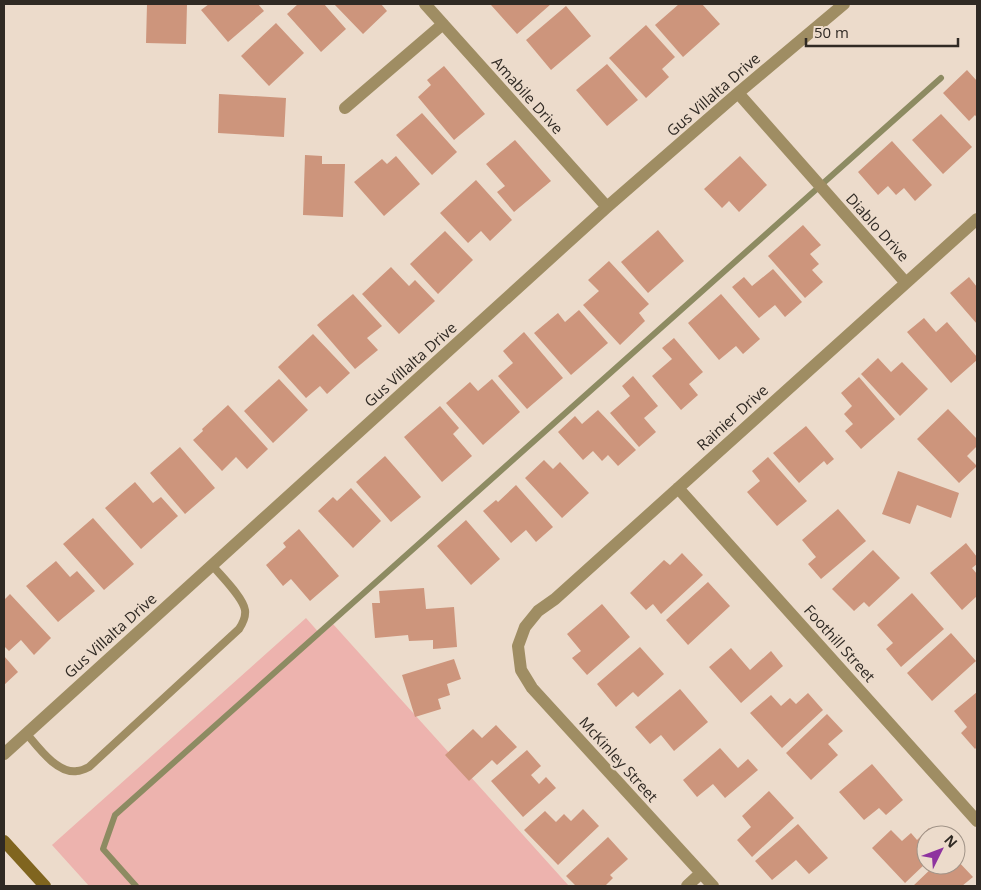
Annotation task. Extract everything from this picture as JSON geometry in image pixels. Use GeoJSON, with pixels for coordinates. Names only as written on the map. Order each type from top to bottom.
{"type":"FeatureCollection","features":[{"type":"Feature","properties":{"kind":"street","name":"Amabile Drive"},"geometry":{"type":"LineString","coordinates":[[425,4],[607,207]]}},
{"type":"Feature","properties":{"kind":"street","name":"Gus Villalta Drive"},"geometry":{"type":"LineString","coordinates":[[4,754],[607,207],[844,4]]}},
{"type":"Feature","properties":{"kind":"street"},"geometry":{"type":"LineString","coordinates":[[345,108],[443,24]]}},
{"type":"Feature","properties":{"kind":"street","name":"Diablo Drive"},"geometry":{"type":"LineString","coordinates":[[738,93],[906,283]]}},
{"type":"Feature","properties":{"kind":"street","name":"Rainier Drive"},"geometry":{"type":"LineString","coordinates":[[518,646],[525,626],[538,611],[555,598],[977,219]]}},
{"type":"Feature","properties":{"kind":"street","name":"Foothill Street"},"geometry":{"type":"LineString","coordinates":[[678,488],[977,821]]}},
{"type":"Feature","properties":{"kind":"street","name":"McKinley Street"},"geometry":{"type":"LineString","coordinates":[[518,646],[521,670],[532,688],[713,886]]}},
{"type":"Feature","properties":{"kind":"street"},"geometry":{"type":"LineString","coordinates":[[4,841],[45,886]]}},
{"type":"Feature","properties":{"kind":"street"},"geometry":{"type":"LineString","coordinates":[[687,886],[701,873]]}},
{"type":"Feature","properties":{"kind":"lane"},"geometry":{"type":"LineString","coordinates":[[26,733],[48,759],[64,769],[76,772],[89,767],[96,761],[240,629],[245,618],[245,610],[241,600],[212,565]]}},
{"type":"Feature","properties":{"kind":"shaded area"},"geometry":{"type":"Polygon","coordinates":[[[306,618],[321,635],[333,624],[569,886],[89,886],[52,845],[306,618]]]}},
{"type":"Feature","properties":{"kind":"building"},"geometry":{"type":"Polygon","coordinates":[[[147,4],[187,4],[186,44],[146,43],[147,4]]]}},
{"type":"Feature","properties":{"kind":"building"},"geometry":{"type":"Polygon","coordinates":[[[209,4],[258,4],[264,11],[228,42],[201,10],[209,4]]]}},
{"type":"Feature","properties":{"kind":"building"},"geometry":{"type":"Polygon","coordinates":[[[298,4],[324,4],[346,29],[321,52],[287,14],[298,4]]]}},
{"type":"Feature","properties":{"kind":"building"},"geometry":{"type":"Polygon","coordinates":[[[334,4],[381,4],[387,11],[363,34],[334,4]]]}},
{"type":"Feature","properties":{"kind":"building"},"geometry":{"type":"Polygon","coordinates":[[[492,4],[551,4],[517,34],[492,4]]]}},
{"type":"Feature","properties":{"kind":"building"},"geometry":{"type":"Polygon","coordinates":[[[679,4],[702,4],[720,24],[683,57],[655,25],[679,4]]]}},
{"type":"Feature","properties":{"kind":"building"},"geometry":{"type":"Polygon","coordinates":[[[566,6],[591,36],[551,70],[526,40],[566,6]]]}},
{"type":"Feature","properties":{"kind":"building"},"geometry":{"type":"Polygon","coordinates":[[[276,23],[304,53],[269,86],[241,56],[276,23]]]}},
{"type":"Feature","properties":{"kind":"building"},"geometry":{"type":"Polygon","coordinates":[[[646,25],[675,57],[662,69],[669,77],[646,98],[609,58],[646,25]]]}},
{"type":"Feature","properties":{"kind":"building"},"geometry":{"type":"Polygon","coordinates":[[[607,64],[638,100],[607,126],[576,90],[607,64]]]}},
{"type":"Feature","properties":{"kind":"building"},"geometry":{"type":"Polygon","coordinates":[[[444,66],[485,114],[454,140],[418,97],[431,85],[427,80],[444,66]]]}},
{"type":"Feature","properties":{"kind":"building"},"geometry":{"type":"Polygon","coordinates":[[[967,70],[977,81],[977,118],[975,115],[969,121],[943,93],[967,70]]]}},
{"type":"Feature","properties":{"kind":"building"},"geometry":{"type":"Polygon","coordinates":[[[219,94],[286,98],[284,137],[218,133],[219,94]]]}},
{"type":"Feature","properties":{"kind":"building"},"geometry":{"type":"Polygon","coordinates":[[[422,113],[457,152],[432,175],[396,135],[422,113]]]}},
{"type":"Feature","properties":{"kind":"building"},"geometry":{"type":"Polygon","coordinates":[[[941,114],[972,147],[943,174],[912,140],[941,114]]]}},
{"type":"Feature","properties":{"kind":"building"},"geometry":{"type":"Polygon","coordinates":[[[515,140],[551,181],[514,212],[497,192],[505,186],[486,164],[515,140]]]}},
{"type":"Feature","properties":{"kind":"building"},"geometry":{"type":"Polygon","coordinates":[[[892,141],[932,185],[915,201],[904,188],[896,195],[888,186],[878,195],[858,172],[892,141]]]}},
{"type":"Feature","properties":{"kind":"building"},"geometry":{"type":"Polygon","coordinates":[[[305,155],[322,156],[322,164],[345,164],[343,217],[303,215],[305,155]]]}},
{"type":"Feature","properties":{"kind":"building"},"geometry":{"type":"Polygon","coordinates":[[[396,156],[420,184],[384,216],[354,182],[382,159],[387,164],[396,156]]]}},
{"type":"Feature","properties":{"kind":"building"},"geometry":{"type":"Polygon","coordinates":[[[740,156],[767,185],[739,212],[729,201],[722,208],[704,189],[740,156]]]}},
{"type":"Feature","properties":{"kind":"building"},"geometry":{"type":"Polygon","coordinates":[[[476,180],[512,220],[490,241],[481,231],[468,243],[440,213],[476,180]]]}},
{"type":"Feature","properties":{"kind":"building"},"geometry":{"type":"Polygon","coordinates":[[[803,225],[821,245],[810,254],[819,264],[812,270],[823,282],[805,298],[768,256],[803,225]]]}},
{"type":"Feature","properties":{"kind":"building"},"geometry":{"type":"Polygon","coordinates":[[[658,230],[684,261],[648,293],[621,262],[658,230]]]}},
{"type":"Feature","properties":{"kind":"building"},"geometry":{"type":"Polygon","coordinates":[[[445,231],[473,260],[438,294],[410,264],[445,231]]]}},
{"type":"Feature","properties":{"kind":"building"},"geometry":{"type":"Polygon","coordinates":[[[609,261],[649,304],[639,313],[645,321],[620,345],[583,305],[599,291],[588,280],[609,261]]]}},
{"type":"Feature","properties":{"kind":"building"},"geometry":{"type":"Polygon","coordinates":[[[391,267],[409,286],[415,280],[435,301],[399,334],[362,294],[391,267]]]}},
{"type":"Feature","properties":{"kind":"building"},"geometry":{"type":"Polygon","coordinates":[[[773,269],[802,302],[785,317],[775,305],[759,318],[732,287],[744,277],[752,286],[773,269]]]}},
{"type":"Feature","properties":{"kind":"building"},"geometry":{"type":"Polygon","coordinates":[[[969,277],[977,287],[977,324],[950,293],[969,277]]]}},
{"type":"Feature","properties":{"kind":"building"},"geometry":{"type":"Polygon","coordinates":[[[353,294],[382,326],[367,338],[378,350],[355,369],[317,325],[353,294]]]}},
{"type":"Feature","properties":{"kind":"building"},"geometry":{"type":"Polygon","coordinates":[[[721,294],[760,339],[743,354],[736,346],[719,360],[688,323],[721,294]]]}},
{"type":"Feature","properties":{"kind":"building"},"geometry":{"type":"Polygon","coordinates":[[[579,310],[608,343],[571,375],[534,333],[558,313],[565,322],[579,310]]]}},
{"type":"Feature","properties":{"kind":"building"},"geometry":{"type":"Polygon","coordinates":[[[924,318],[936,332],[947,322],[977,357],[977,360],[951,383],[907,332],[924,318]]]}},
{"type":"Feature","properties":{"kind":"building"},"geometry":{"type":"Polygon","coordinates":[[[524,332],[563,378],[527,409],[498,376],[513,363],[503,351],[524,332]]]}},
{"type":"Feature","properties":{"kind":"building"},"geometry":{"type":"Polygon","coordinates":[[[313,334],[350,373],[327,394],[320,386],[306,398],[278,367],[313,334]]]}},
{"type":"Feature","properties":{"kind":"building"},"geometry":{"type":"Polygon","coordinates":[[[674,338],[703,372],[689,384],[698,395],[681,410],[652,376],[672,359],[662,348],[674,338]]]}},
{"type":"Feature","properties":{"kind":"building"},"geometry":{"type":"Polygon","coordinates":[[[878,358],[891,372],[902,362],[928,389],[900,416],[861,374],[878,358]]]}},
{"type":"Feature","properties":{"kind":"building"},"geometry":{"type":"Polygon","coordinates":[[[633,376],[658,406],[644,418],[656,432],[639,447],[610,413],[630,396],[622,386],[633,376]]]}},
{"type":"Feature","properties":{"kind":"building"},"geometry":{"type":"Polygon","coordinates":[[[859,377],[895,419],[861,449],[845,431],[853,424],[844,414],[852,406],[841,393],[859,377]]]}},
{"type":"Feature","properties":{"kind":"building"},"geometry":{"type":"Polygon","coordinates":[[[279,379],[308,410],[273,443],[244,411],[279,379]]]}},
{"type":"Feature","properties":{"kind":"building"},"geometry":{"type":"Polygon","coordinates":[[[492,379],[520,412],[483,445],[446,403],[470,382],[478,391],[492,379]]]}},
{"type":"Feature","properties":{"kind":"building"},"geometry":{"type":"Polygon","coordinates":[[[228,405],[268,449],[247,469],[236,457],[222,471],[193,440],[228,405]]]}},
{"type":"Feature","properties":{"kind":"building"},"geometry":{"type":"Polygon","coordinates":[[[440,406],[459,428],[453,434],[472,456],[442,482],[404,437],[440,406]]]}},
{"type":"Feature","properties":{"kind":"building"},"geometry":{"type":"Polygon","coordinates":[[[948,409],[977,439],[977,446],[967,456],[977,466],[959,483],[917,439],[948,409]]]}},
{"type":"Feature","properties":{"kind":"building"},"geometry":{"type":"Polygon","coordinates":[[[598,410],[636,450],[618,466],[608,455],[602,461],[593,451],[583,460],[558,432],[575,416],[582,424],[598,410]]]}},
{"type":"Feature","properties":{"kind":"building"},"geometry":{"type":"Polygon","coordinates":[[[806,426],[834,459],[827,465],[824,461],[799,483],[773,453],[806,426]]]}},
{"type":"Feature","properties":{"kind":"building"},"geometry":{"type":"Polygon","coordinates":[[[180,447],[215,488],[185,514],[150,473],[180,447]]]}},
{"type":"Feature","properties":{"kind":"building"},"geometry":{"type":"Polygon","coordinates":[[[385,456],[421,497],[391,522],[356,482],[385,456]]]}},
{"type":"Feature","properties":{"kind":"building"},"geometry":{"type":"Polygon","coordinates":[[[768,457],[807,501],[777,526],[747,492],[760,481],[752,471],[768,457]]]}},
{"type":"Feature","properties":{"kind":"building"},"geometry":{"type":"Polygon","coordinates":[[[544,460],[553,469],[560,462],[589,493],[562,518],[525,478],[544,460]]]}},
{"type":"Feature","properties":{"kind":"building"},"geometry":{"type":"Polygon","coordinates":[[[898,471],[959,493],[951,518],[917,505],[910,524],[882,514],[898,471]]]}},
{"type":"Feature","properties":{"kind":"building"},"geometry":{"type":"Polygon","coordinates":[[[135,482],[153,503],[161,497],[178,516],[141,549],[105,508],[135,482]]]}},
{"type":"Feature","properties":{"kind":"building"},"geometry":{"type":"Polygon","coordinates":[[[516,485],[553,527],[536,542],[526,530],[511,543],[483,511],[496,500],[498,502],[516,485]]]}},
{"type":"Feature","properties":{"kind":"building"},"geometry":{"type":"Polygon","coordinates":[[[351,488],[381,521],[353,548],[318,511],[333,497],[337,501],[351,488]]]}},
{"type":"Feature","properties":{"kind":"building"},"geometry":{"type":"Polygon","coordinates":[[[838,509],[866,541],[821,579],[808,564],[816,557],[802,540],[838,509]]]}},
{"type":"Feature","properties":{"kind":"building"},"geometry":{"type":"Polygon","coordinates":[[[93,518],[134,564],[104,590],[63,544],[93,518]]]}},
{"type":"Feature","properties":{"kind":"building"},"geometry":{"type":"Polygon","coordinates":[[[466,520],[500,559],[471,585],[437,546],[466,520]]]}},
{"type":"Feature","properties":{"kind":"building"},"geometry":{"type":"Polygon","coordinates":[[[299,529],[339,576],[310,601],[291,579],[283,586],[266,565],[286,547],[283,543],[299,529]]]}},
{"type":"Feature","properties":{"kind":"building"},"geometry":{"type":"Polygon","coordinates":[[[966,543],[977,557],[977,564],[972,568],[977,574],[977,596],[962,610],[930,573],[966,543]]]}},
{"type":"Feature","properties":{"kind":"building"},"geometry":{"type":"Polygon","coordinates":[[[873,550],[900,578],[869,607],[864,602],[854,611],[832,589],[873,550]]]}},
{"type":"Feature","properties":{"kind":"building"},"geometry":{"type":"Polygon","coordinates":[[[682,553],[703,575],[661,614],[653,604],[646,610],[630,593],[664,560],[670,565],[682,553]]]}},
{"type":"Feature","properties":{"kind":"building"},"geometry":{"type":"Polygon","coordinates":[[[56,561],[70,577],[77,571],[95,591],[58,622],[26,586],[56,561]]]}},
{"type":"Feature","properties":{"kind":"building"},"geometry":{"type":"Polygon","coordinates":[[[708,582],[730,606],[688,645],[666,620],[708,582]]]}},
{"type":"Feature","properties":{"kind":"building"},"geometry":{"type":"Polygon","coordinates":[[[424,588],[426,609],[454,607],[457,647],[433,649],[433,640],[409,641],[408,635],[375,638],[372,603],[380,603],[379,591],[424,588]]]}},
{"type":"Feature","properties":{"kind":"building"},"geometry":{"type":"Polygon","coordinates":[[[912,593],[944,629],[901,667],[886,649],[893,643],[877,625],[912,593]]]}},
{"type":"Feature","properties":{"kind":"building"},"geometry":{"type":"Polygon","coordinates":[[[10,594],[51,638],[34,655],[21,640],[9,651],[4,646],[4,600],[10,594]]]}},
{"type":"Feature","properties":{"kind":"building"},"geometry":{"type":"Polygon","coordinates":[[[602,604],[630,637],[587,675],[572,658],[581,651],[567,634],[602,604]]]}},
{"type":"Feature","properties":{"kind":"building"},"geometry":{"type":"Polygon","coordinates":[[[951,633],[976,661],[932,701],[907,673],[951,633]]]}},
{"type":"Feature","properties":{"kind":"building"},"geometry":{"type":"Polygon","coordinates":[[[640,647],[664,674],[638,697],[633,692],[616,707],[597,684],[640,647]]]}},
{"type":"Feature","properties":{"kind":"building"},"geometry":{"type":"Polygon","coordinates":[[[731,648],[750,670],[771,651],[783,666],[741,703],[709,667],[731,648]]]}},
{"type":"Feature","properties":{"kind":"building"},"geometry":{"type":"Polygon","coordinates":[[[4,656],[18,672],[4,685],[4,656]]]}},
{"type":"Feature","properties":{"kind":"building"},"geometry":{"type":"Polygon","coordinates":[[[454,659],[461,679],[447,684],[450,695],[438,699],[441,709],[415,717],[402,675],[454,659]]]}},
{"type":"Feature","properties":{"kind":"building"},"geometry":{"type":"Polygon","coordinates":[[[680,689],[708,722],[674,751],[661,735],[650,744],[635,727],[680,689]]]}},
{"type":"Feature","properties":{"kind":"building"},"geometry":{"type":"Polygon","coordinates":[[[977,692],[977,747],[975,749],[961,733],[967,727],[954,711],[977,692]]]}},
{"type":"Feature","properties":{"kind":"building"},"geometry":{"type":"Polygon","coordinates":[[[808,693],[823,710],[782,748],[750,713],[771,695],[781,706],[790,698],[796,704],[808,693]]]}},
{"type":"Feature","properties":{"kind":"building"},"geometry":{"type":"Polygon","coordinates":[[[827,714],[843,731],[828,744],[838,755],[811,780],[786,753],[827,714]]]}},
{"type":"Feature","properties":{"kind":"building"},"geometry":{"type":"Polygon","coordinates":[[[496,725],[517,747],[497,765],[492,760],[469,781],[445,755],[473,729],[482,738],[496,725]]]}},
{"type":"Feature","properties":{"kind":"building"},"geometry":{"type":"Polygon","coordinates":[[[720,748],[738,768],[748,759],[758,770],[725,798],[713,784],[697,797],[683,780],[720,748]]]}},
{"type":"Feature","properties":{"kind":"building"},"geometry":{"type":"Polygon","coordinates":[[[527,750],[541,766],[531,775],[539,784],[546,777],[556,788],[523,817],[491,781],[527,750]]]}},
{"type":"Feature","properties":{"kind":"building"},"geometry":{"type":"Polygon","coordinates":[[[872,764],[903,800],[886,815],[879,808],[864,820],[839,792],[872,764]]]}},
{"type":"Feature","properties":{"kind":"building"},"geometry":{"type":"Polygon","coordinates":[[[769,791],[794,818],[752,857],[737,840],[751,827],[742,816],[769,791]]]}},
{"type":"Feature","properties":{"kind":"building"},"geometry":{"type":"Polygon","coordinates":[[[583,809],[599,826],[558,865],[524,830],[545,811],[556,822],[564,814],[571,821],[583,809]]]}},
{"type":"Feature","properties":{"kind":"building"},"geometry":{"type":"Polygon","coordinates":[[[798,824],[828,858],[809,874],[796,860],[772,880],[755,861],[798,824]]]}},
{"type":"Feature","properties":{"kind":"building"},"geometry":{"type":"Polygon","coordinates":[[[891,830],[902,841],[911,833],[916,839],[916,873],[905,883],[872,848],[891,830]]]}},
{"type":"Feature","properties":{"kind":"building"},"geometry":{"type":"Polygon","coordinates":[[[608,837],[628,859],[610,875],[613,878],[605,886],[576,886],[566,876],[608,837]]]}},
{"type":"Feature","properties":{"kind":"building"},"geometry":{"type":"Polygon","coordinates":[[[966,870],[973,877],[962,886],[913,886],[925,875],[966,875],[966,870]]]}},
{"type":"Feature","properties":{"kind":"waterway"},"geometry":{"type":"LineString","coordinates":[[136,886],[103,849],[115,815],[941,78]]}}]}
